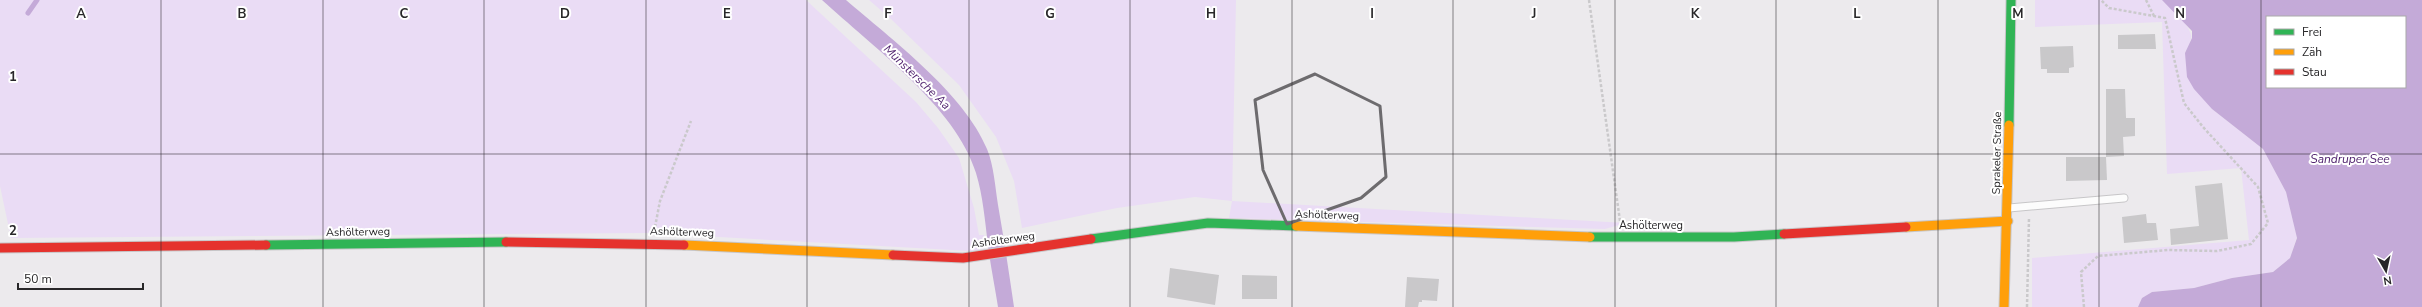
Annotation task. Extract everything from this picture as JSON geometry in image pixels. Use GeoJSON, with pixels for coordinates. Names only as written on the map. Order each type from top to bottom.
{"type":"FeatureCollection","features":[{"type":"Feature","properties":{"kind":"street","name":"Sprakeler Straße"},"geometry":{"type":"LineString","coordinates":[[2004,307],[2008,221],[2011,0]]}},
{"type":"Feature","properties":{"kind":"street","name":"Ashölterweg"},"geometry":{"type":"LineString","coordinates":[[0,248],[465,242],[652,243],[975,256],[1168,227],[1208,223],[1622,238],[1734,237],[2008,221]]}},
{"type":"Feature","properties":{"kind":"lane"},"geometry":{"type":"LineString","coordinates":[[2008,208],[2124,198]]}},
{"type":"Feature","properties":{"kind":"path"},"geometry":{"type":"LineString","coordinates":[[1589,0],[1622,238]]}},
{"type":"Feature","properties":{"kind":"path"},"geometry":{"type":"LineString","coordinates":[[2084,307],[2081,272],[2098,256],[2168,250],[2218,251],[2251,244],[2268,223],[2258,187],[2184,103],[2165,18],[2109,8],[2101,0]]}},
{"type":"Feature","properties":{"kind":"path"},"geometry":{"type":"LineString","coordinates":[[2146,0],[2154,16]]}},
{"type":"Feature","properties":{"kind":"path"},"geometry":{"type":"LineString","coordinates":[[652,243],[660,201],[691,121]]}},
{"type":"Feature","properties":{"kind":"path"},"geometry":{"type":"LineString","coordinates":[[2028,221],[2028,307]]}},
{"type":"Feature","properties":{"kind":"highlighted area"},"geometry":{"type":"Polygon","coordinates":[[[1315,74],[1380,106],[1386,177],[1361,198],[1287,224],[1263,170],[1255,100],[1315,74]]]}},
{"type":"Feature","properties":{"kind":"shaded area"},"geometry":{"type":"Polygon","coordinates":[[[0,0],[806,0],[916,102],[938,128],[959,158],[974,208],[979,235],[984,235],[986,248],[971,251],[646,233],[11,238],[0,186],[0,0]]]}},
{"type":"Feature","properties":{"kind":"shaded area"},"geometry":{"type":"Polygon","coordinates":[[[869,0],[1236,0],[1232,201],[1195,197],[1117,208],[1022,228],[1014,181],[996,137],[959,85],[891,19],[869,0]]]}},
{"type":"Feature","properties":{"kind":"shaded area"},"geometry":{"type":"Polygon","coordinates":[[[2035,0],[2162,0],[2175,13],[2189,29],[2191,34],[2191,41],[2185,53],[2212,109],[2263,149],[2286,192],[2297,237],[2290,258],[2273,272],[2232,278],[2194,288],[2152,292],[2142,298],[2138,307],[2032,307],[2032,258],[2249,240],[2241,168],[2167,174],[2162,22],[2035,27],[2035,0]]]}},
{"type":"Feature","properties":{"kind":"shaded area"},"geometry":{"type":"Polygon","coordinates":[[[1232,201],[1626,223],[1605,229],[1229,218],[1232,201]]]}},
{"type":"Feature","properties":{"kind":"water","name":"Münstersche Aa"},"geometry":{"type":"Polygon","coordinates":[[[822,0],[846,0],[925,68],[962,108],[976,128],[987,149],[993,169],[1014,307],[998,307],[984,209],[976,173],[966,149],[951,125],[932,101],[910,79],[822,0]]]}},
{"type":"Feature","properties":{"kind":"water","name":"Sandruper See"},"geometry":{"type":"Polygon","coordinates":[[[2162,0],[2422,0],[2422,307],[2138,307],[2142,298],[2152,292],[2194,288],[2232,278],[2273,272],[2290,258],[2297,238],[2286,192],[2263,149],[2212,109],[2194,89],[2187,77],[2185,53],[2192,38],[2192,31],[2162,0]]]}},
{"type":"Feature","properties":{"kind":"building"},"geometry":{"type":"Polygon","coordinates":[[[2155,34],[2156,49],[2118,49],[2118,35],[2155,34]]]}},
{"type":"Feature","properties":{"kind":"building"},"geometry":{"type":"Polygon","coordinates":[[[2073,46],[2074,67],[2069,68],[2069,73],[2047,73],[2047,69],[2041,69],[2040,47],[2073,46]]]}},
{"type":"Feature","properties":{"kind":"building"},"geometry":{"type":"Polygon","coordinates":[[[2106,89],[2125,89],[2126,118],[2135,118],[2135,136],[2123,137],[2124,156],[2106,157],[2106,89]]]}},
{"type":"Feature","properties":{"kind":"building"},"geometry":{"type":"Polygon","coordinates":[[[2066,157],[2106,157],[2107,180],[2066,181],[2066,157]]]}},
{"type":"Feature","properties":{"kind":"building"},"geometry":{"type":"Polygon","coordinates":[[[2222,183],[2228,239],[2171,245],[2170,229],[2199,226],[2195,186],[2222,183]]]}},
{"type":"Feature","properties":{"kind":"building"},"geometry":{"type":"Polygon","coordinates":[[[2146,214],[2147,223],[2156,223],[2158,240],[2124,243],[2122,217],[2146,214]]]}},
{"type":"Feature","properties":{"kind":"building"},"geometry":{"type":"Polygon","coordinates":[[[1170,268],[1219,275],[1215,305],[1167,297],[1170,268]]]}},
{"type":"Feature","properties":{"kind":"building"},"geometry":{"type":"Polygon","coordinates":[[[1242,275],[1277,276],[1277,299],[1242,299],[1242,275]]]}},
{"type":"Feature","properties":{"kind":"building"},"geometry":{"type":"Polygon","coordinates":[[[1407,277],[1439,279],[1437,301],[1422,300],[1422,302],[1419,302],[1418,307],[1405,307],[1407,277]]]}},
{"type":"Feature","properties":{"kind":"waterway"},"geometry":{"type":"LineString","coordinates":[[28,13],[37,0]]}},
{"type":"Feature","properties":{"kind":"traffic: fast"},"geometry":{"type":"LineString","coordinates":[[2009,125],[2011,0]]}},
{"type":"Feature","properties":{"kind":"traffic: fast"},"geometry":{"type":"LineString","coordinates":[[1091,239],[1208,223],[1296,226]]}},
{"type":"Feature","properties":{"kind":"traffic: fast"},"geometry":{"type":"LineString","coordinates":[[1590,237],[1734,237],[1784,234]]}},
{"type":"Feature","properties":{"kind":"traffic: fast"},"geometry":{"type":"LineString","coordinates":[[266,245],[506,242]]}},
{"type":"Feature","properties":{"kind":"traffic: slow"},"geometry":{"type":"LineString","coordinates":[[2004,307],[2009,125]]}},
{"type":"Feature","properties":{"kind":"traffic: slow"},"geometry":{"type":"LineString","coordinates":[[1906,227],[2008,221]]}},
{"type":"Feature","properties":{"kind":"traffic: slow"},"geometry":{"type":"LineString","coordinates":[[1296,226],[1590,237]]}},
{"type":"Feature","properties":{"kind":"traffic: slow"},"geometry":{"type":"LineString","coordinates":[[684,245],[893,255]]}},
{"type":"Feature","properties":{"kind":"traffic: jam"},"geometry":{"type":"LineString","coordinates":[[1784,234],[1906,227]]}},
{"type":"Feature","properties":{"kind":"traffic: jam"},"geometry":{"type":"LineString","coordinates":[[893,255],[963,258],[1091,239]]}},
{"type":"Feature","properties":{"kind":"traffic: jam"},"geometry":{"type":"LineString","coordinates":[[506,242],[684,245]]}},
{"type":"Feature","properties":{"kind":"traffic: jam"},"geometry":{"type":"LineString","coordinates":[[0,248],[266,245]]}}]}
